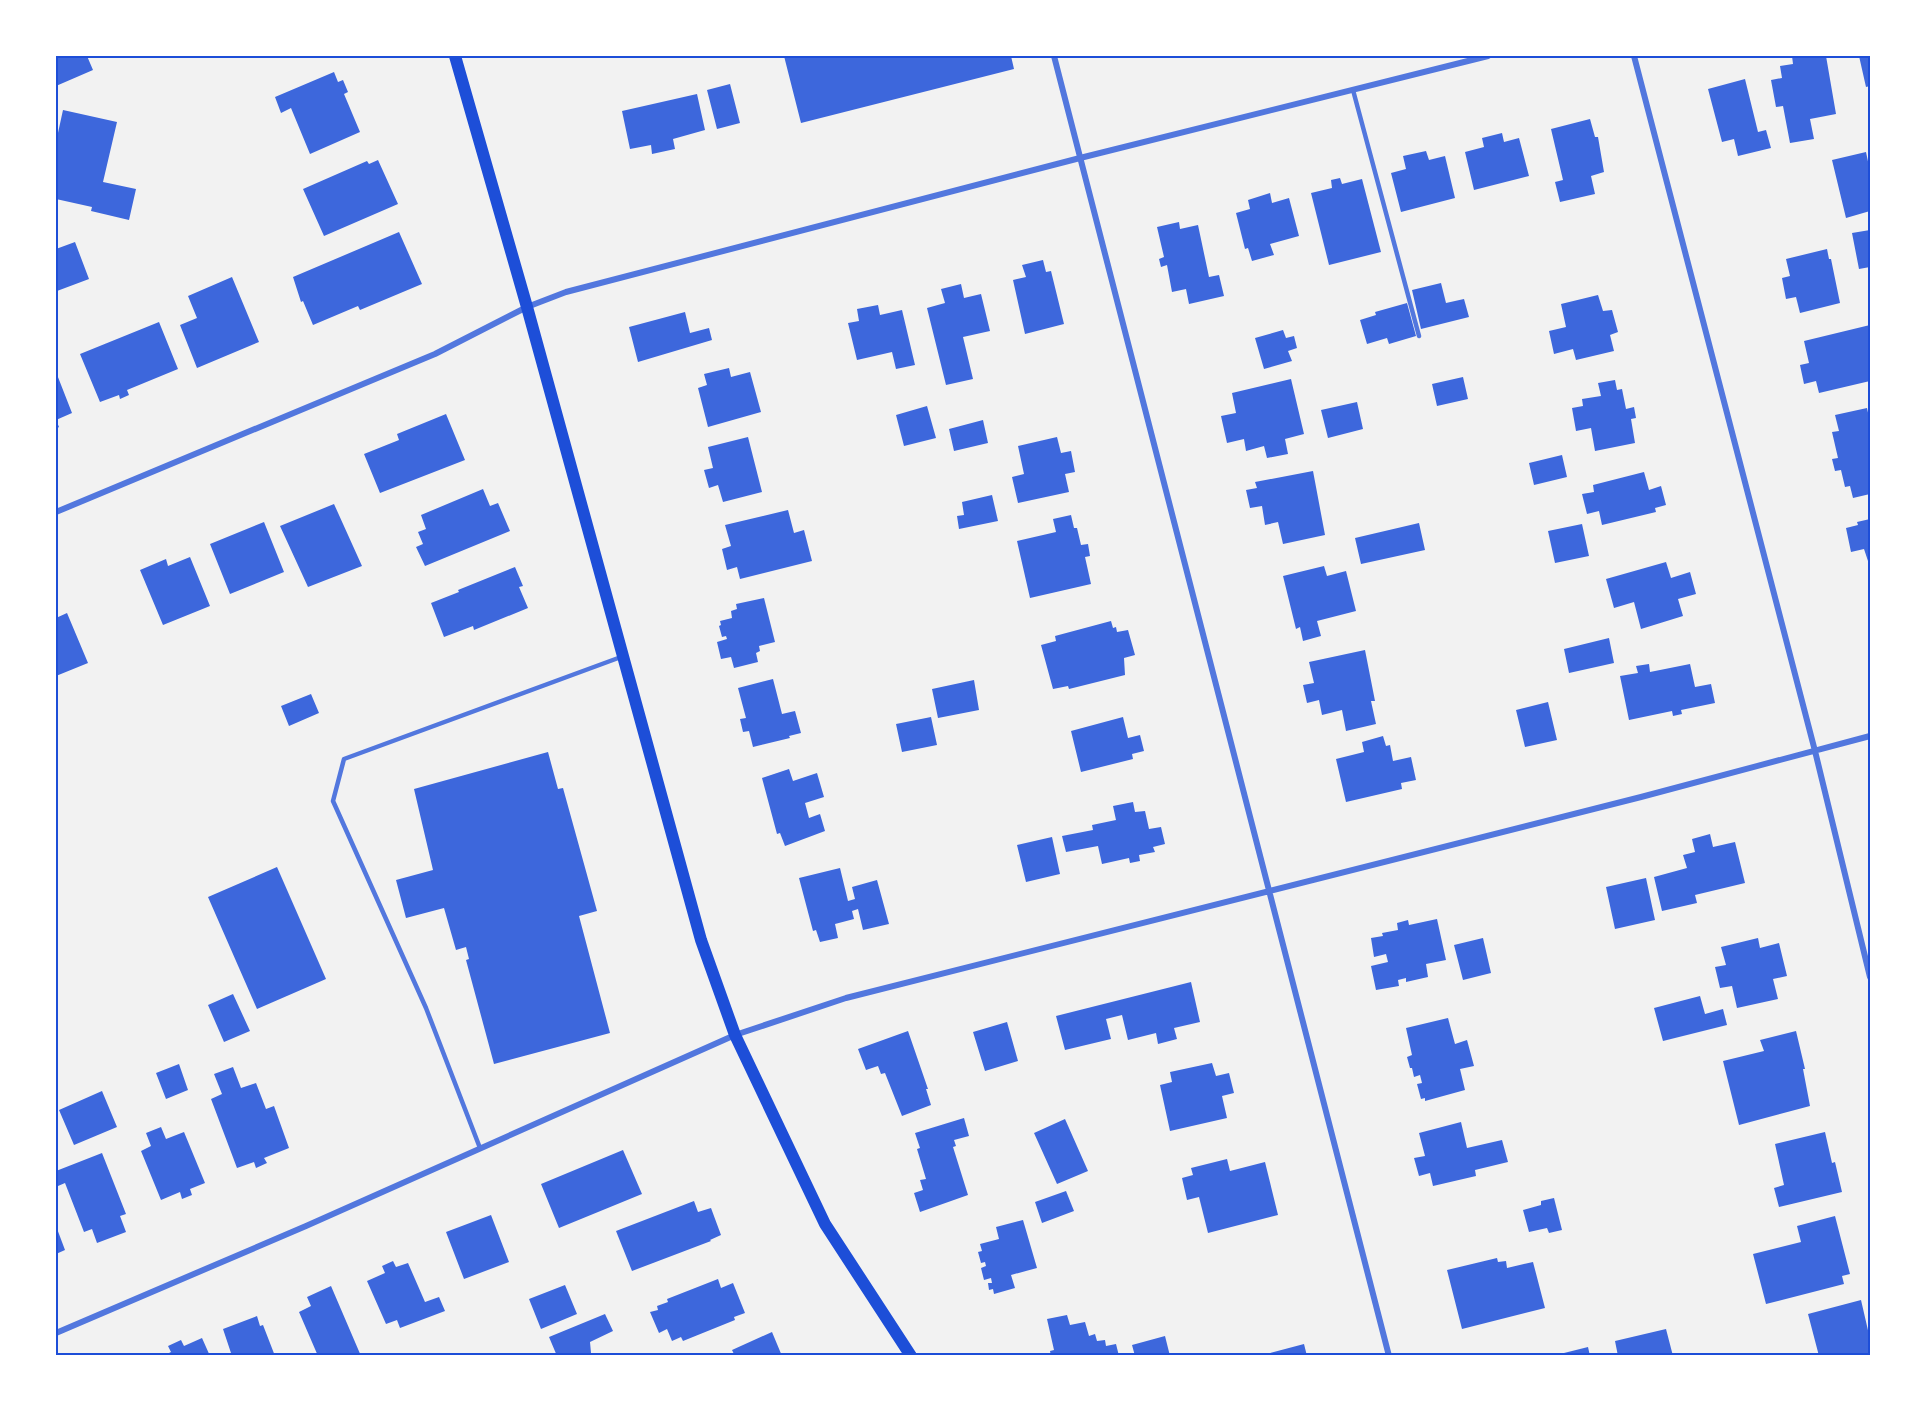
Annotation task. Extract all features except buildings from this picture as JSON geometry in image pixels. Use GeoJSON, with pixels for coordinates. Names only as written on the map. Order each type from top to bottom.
{"type":"FeatureCollection","features":[{"type":"Feature","properties":{"kind":"main road"},"geometry":{"type":"LineString","coordinates":[[455,56],[527,307],[701,940],[735,1035],[825,1224],[911,1356]]}},
{"type":"Feature","properties":{"kind":"street"},"geometry":{"type":"LineString","coordinates":[[1054,56],[1389,1356]]}},
{"type":"Feature","properties":{"kind":"street"},"geometry":{"type":"LineString","coordinates":[[56,512],[435,354],[527,307],[566,292],[1080,158],[1488,56]]}},
{"type":"Feature","properties":{"kind":"street"},"geometry":{"type":"LineString","coordinates":[[1634,56],[1815,751],[1870,977]]}},
{"type":"Feature","properties":{"kind":"street"},"geometry":{"type":"LineString","coordinates":[[56,1333],[735,1035],[846,998],[1630,800],[1870,736]]}},
{"type":"Feature","properties":{"kind":"lane"},"geometry":{"type":"LineString","coordinates":[[1353,90],[1419,336]]}},
{"type":"Feature","properties":{"kind":"lane"},"geometry":{"type":"LineString","coordinates":[[480,1148],[426,1008],[333,801],[344,759],[623,656]]}}]}
